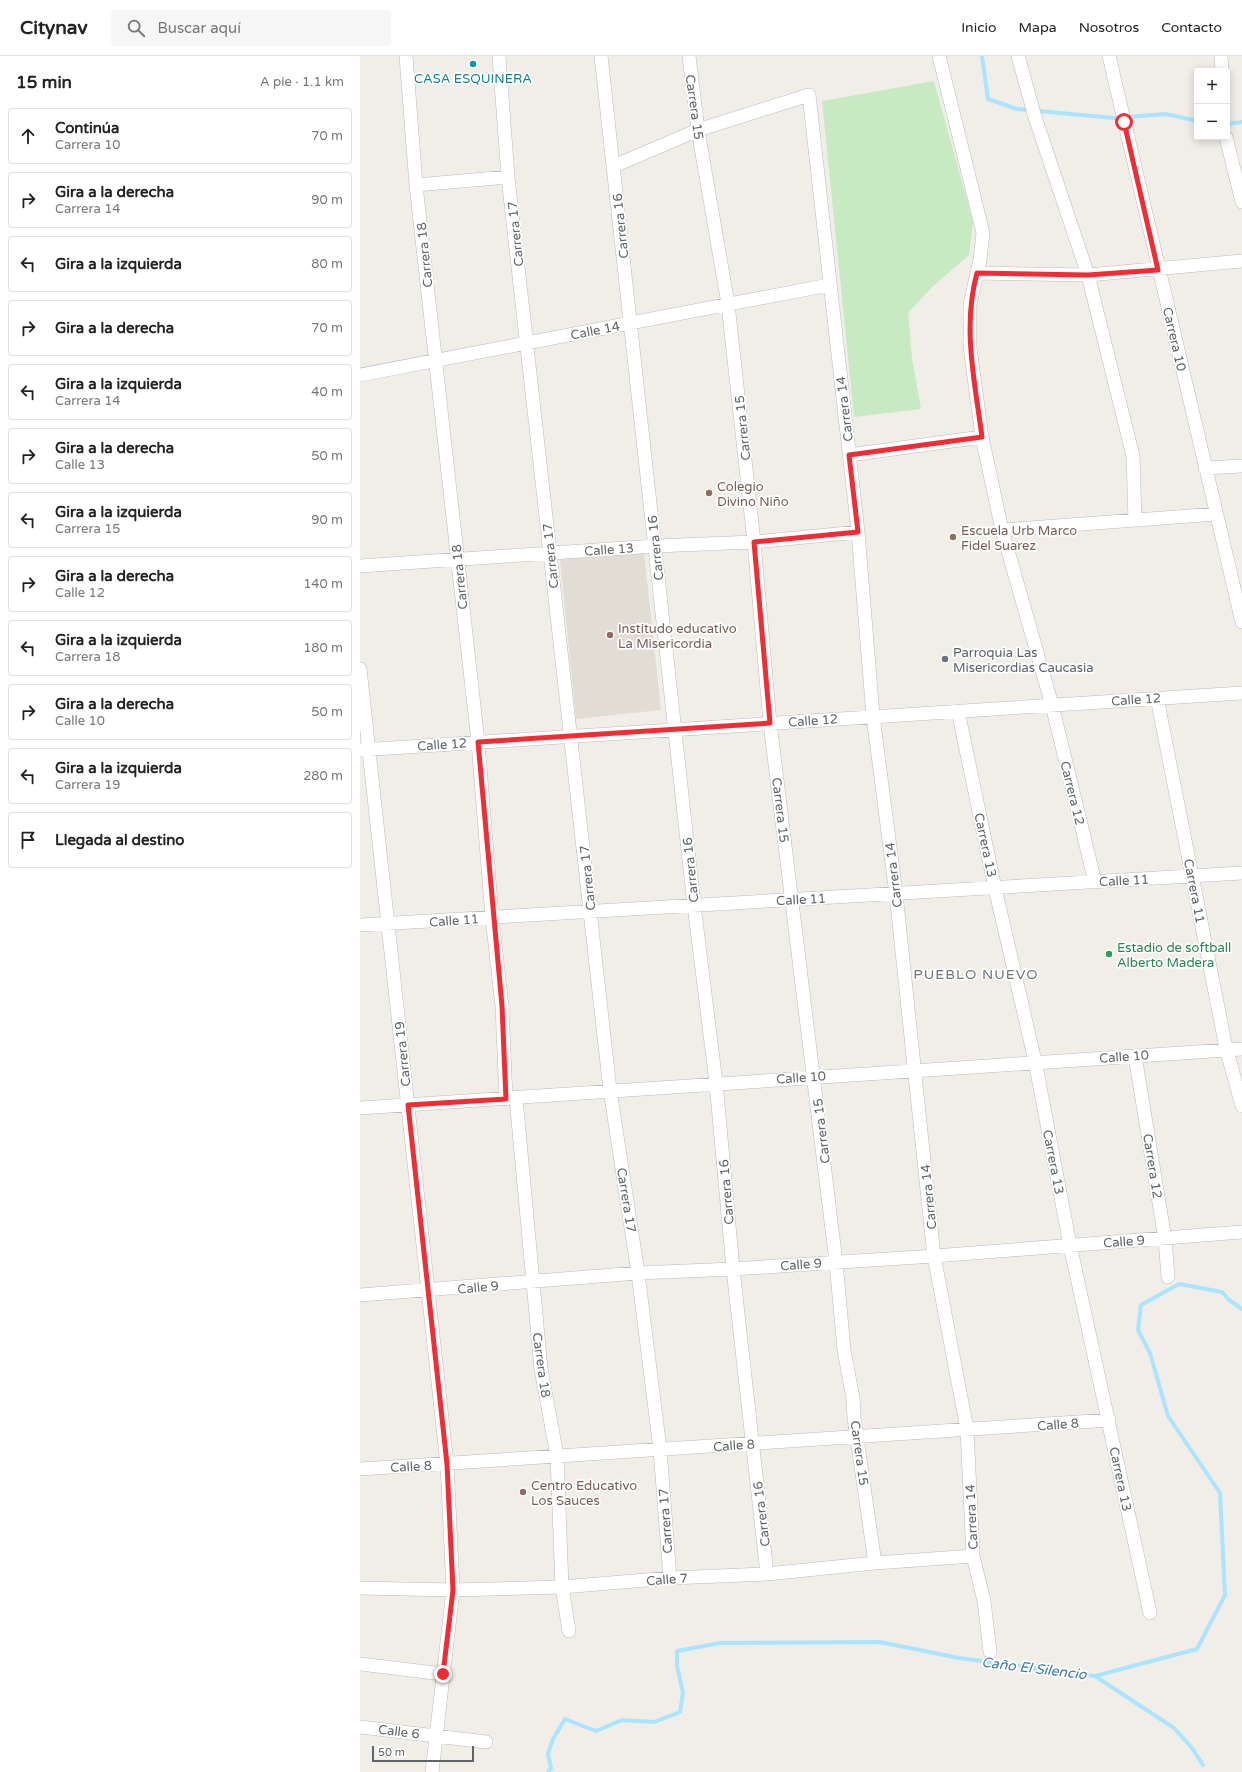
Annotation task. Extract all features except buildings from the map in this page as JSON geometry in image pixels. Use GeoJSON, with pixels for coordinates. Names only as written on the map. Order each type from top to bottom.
{"type":"FeatureCollection","features":[{"type":"Feature","properties":{"kind":"street","name":"Carrera 18"},"geometry":{"type":"LineString","coordinates":[[406,56],[416,184],[478,742],[492,917],[511,1098],[533,1282],[541,1369],[557,1456],[562,1587],[569,1632]]}},
{"type":"Feature","properties":{"kind":"street","name":"Carrera 17"},"geometry":{"type":"LineString","coordinates":[[499,56],[508,177],[570,736],[610,1090],[638,1273],[660,1449],[670,1578]]}},
{"type":"Feature","properties":{"kind":"street","name":"Carrera 16"},"geometry":{"type":"LineString","coordinates":[[601,56],[694,905],[716,1083],[733,1269],[768,1574]]}},
{"type":"Feature","properties":{"kind":"street","name":"Carrera 15"},"geometry":{"type":"LineString","coordinates":[[688,56],[698,130],[728,304],[754,542],[770,723],[836,1262],[844,1350],[853,1398],[875,1563]]}},
{"type":"Feature","properties":{"kind":"street","name":"Carrera 12"},"geometry":{"type":"LineString","coordinates":[[938,56],[983,233],[980,260],[970,304],[970,347],[982,437],[1002,530],[1052,705],[1095,882]]}},
{"type":"Feature","properties":{"kind":"street"},"geometry":{"type":"LineString","coordinates":[[1018,56],[1034,111],[1088,275],[1133,456],[1135,520]]}},
{"type":"Feature","properties":{"kind":"street","name":"Carrera 10"},"geometry":{"type":"LineString","coordinates":[[1109,56],[1158,270],[1242,622]]}},
{"type":"Feature","properties":{"kind":"street"},"geometry":{"type":"LineString","coordinates":[[1221,56],[1222,68]]}},
{"type":"Feature","properties":{"kind":"street","name":"Carrera 14"},"geometry":{"type":"LineString","coordinates":[[698,130],[809,95],[829,285],[858,532],[873,716],[896,894],[913,1070],[925,1163],[934,1256],[967,1429],[973,1556],[984,1601],[990,1652]]}},
{"type":"Feature","properties":{"kind":"street"},"geometry":{"type":"LineString","coordinates":[[614,166],[698,130]]}},
{"type":"Feature","properties":{"kind":"street"},"geometry":{"type":"LineString","coordinates":[[1227,140],[1242,202]]}},
{"type":"Feature","properties":{"kind":"street"},"geometry":{"type":"LineString","coordinates":[[416,184],[508,177]]}},
{"type":"Feature","properties":{"kind":"street"},"geometry":{"type":"LineString","coordinates":[[977,273],[1088,275],[1158,270],[1242,261]]}},
{"type":"Feature","properties":{"kind":"street","name":"Calle 14"},"geometry":{"type":"LineString","coordinates":[[360,375],[829,285]]}},
{"type":"Feature","properties":{"kind":"street"},"geometry":{"type":"LineString","coordinates":[[849,455],[982,437]]}},
{"type":"Feature","properties":{"kind":"street"},"geometry":{"type":"LineString","coordinates":[[1205,468],[1242,466]]}},
{"type":"Feature","properties":{"kind":"street"},"geometry":{"type":"LineString","coordinates":[[1002,530],[1216,514]]}},
{"type":"Feature","properties":{"kind":"street","name":"Calle 13"},"geometry":{"type":"LineString","coordinates":[[360,566],[655,546],[754,542],[858,532]]}},
{"type":"Feature","properties":{"kind":"street","name":"Carrera 19"},"geometry":{"type":"LineString","coordinates":[[360,670],[364,750],[388,924],[447,1464],[453,1590],[432,1772]]}},
{"type":"Feature","properties":{"kind":"street","name":"Calle 12"},"geometry":{"type":"LineString","coordinates":[[364,750],[1242,693]]}},
{"type":"Feature","properties":{"kind":"street","name":"Carrera 11"},"geometry":{"type":"LineString","coordinates":[[1157,698],[1226,1048],[1242,1106]]}},
{"type":"Feature","properties":{"kind":"street","name":"Carrera 13"},"geometry":{"type":"LineString","coordinates":[[958,711],[995,888],[1035,1061],[1070,1245],[1150,1613]]}},
{"type":"Feature","properties":{"kind":"street","name":"Calle 11"},"geometry":{"type":"LineString","coordinates":[[360,925],[1242,873]]}},
{"type":"Feature","properties":{"kind":"street","name":"Calle 10"},"geometry":{"type":"LineString","coordinates":[[360,1108],[1035,1061],[1135,1056],[1226,1048],[1242,1049]]}},
{"type":"Feature","properties":{"kind":"street","name":"Carrera 12"},"geometry":{"type":"LineString","coordinates":[[1135,1056],[1165,1239],[1168,1277]]}},
{"type":"Feature","properties":{"kind":"street","name":"Calle 9"},"geometry":{"type":"LineString","coordinates":[[360,1295],[428,1291],[638,1273],[733,1269],[934,1256],[1242,1232]]}},
{"type":"Feature","properties":{"kind":"street","name":"Calle 8"},"geometry":{"type":"LineString","coordinates":[[360,1470],[1109,1420]]}},
{"type":"Feature","properties":{"kind":"street","name":"Calle 7"},"geometry":{"type":"LineString","coordinates":[[360,1588],[453,1590],[562,1587],[670,1578],[768,1574],[875,1563],[973,1556]]}},
{"type":"Feature","properties":{"kind":"street"},"geometry":{"type":"LineString","coordinates":[[360,1664],[443,1674]]}},
{"type":"Feature","properties":{"kind":"street","name":"Calle 6"},"geometry":{"type":"LineString","coordinates":[[360,1727],[486,1742]]}},
{"type":"Feature","properties":{"kind":"shaded area","name":"Institudo educativo La Misericordia"},"geometry":{"type":"Polygon","coordinates":[[[644,552],[661,710],[576,719],[560,560],[644,552]]]}},
{"type":"Feature","properties":{"kind":"green space"},"geometry":{"type":"Polygon","coordinates":[[[934,81],[973,222],[969,255],[931,288],[908,313],[912,358],[921,409],[854,417],[822,101],[934,81]]]}},
{"type":"Feature","properties":{"kind":"waterway"},"geometry":{"type":"LineString","coordinates":[[982,56],[988,99],[1017,109],[1114,118],[1166,114],[1194,120]]}},
{"type":"Feature","properties":{"kind":"waterway"},"geometry":{"type":"LineString","coordinates":[[1230,124],[1242,122]]}},
{"type":"Feature","properties":{"kind":"waterway","name":"Caño El Silencio"},"geometry":{"type":"LineString","coordinates":[[548,1772],[551,1768],[548,1754],[553,1739],[565,1719],[596,1731],[622,1720],[654,1722],[680,1712],[683,1693],[677,1666],[677,1651],[720,1643],[880,1642],[959,1658],[1095,1676],[1197,1649],[1225,1595],[1220,1493],[1168,1416],[1150,1353],[1138,1330],[1141,1305],[1179,1284],[1222,1292],[1229,1300],[1242,1309]]}},
{"type":"Feature","properties":{"kind":"waterway"},"geometry":{"type":"LineString","coordinates":[[1095,1676],[1174,1728],[1192,1748],[1203,1765]]}},
{"type":"Feature","properties":{"kind":"place","name":"CASA ESQUINERA"},"geometry":{"type":"Point","coordinates":[473,64]}},
{"type":"Feature","properties":{"kind":"place","name":"Colegio Divino Niño"},"geometry":{"type":"Point","coordinates":[709,493]}},
{"type":"Feature","properties":{"kind":"place","name":"Escuela Urb Marco Fidel Suarez"},"geometry":{"type":"Point","coordinates":[953,537]}},
{"type":"Feature","properties":{"kind":"place","name":"Institudo educativo La Misericordia"},"geometry":{"type":"Point","coordinates":[610,635]}},
{"type":"Feature","properties":{"kind":"place","name":"Parroquia Las Misericordias Caucasia"},"geometry":{"type":"Point","coordinates":[945,659]}},
{"type":"Feature","properties":{"kind":"place","name":"Estadio de softball Alberto Madera"},"geometry":{"type":"Point","coordinates":[1109,954]}},
{"type":"Feature","properties":{"kind":"place","name":"Centro Educativo Los Sauces"},"geometry":{"type":"Point","coordinates":[523,1492]}},
{"type":"Feature","properties":{"kind":"district","name":"PUEBLO NUEVO"},"geometry":{"type":"Point","coordinates":[976,974]}},
{"type":"Feature","properties":{"kind":"route"},"geometry":{"type":"LineString","coordinates":[[443,1674],[453,1590],[447,1464],[408,1105],[506,1099],[502,1006],[492,917],[478,742],[770,723],[754,542],[858,532],[849,455],[982,437],[970,347],[970,304],[977,273],[1088,275],[1158,270],[1124,122]]}}]}
